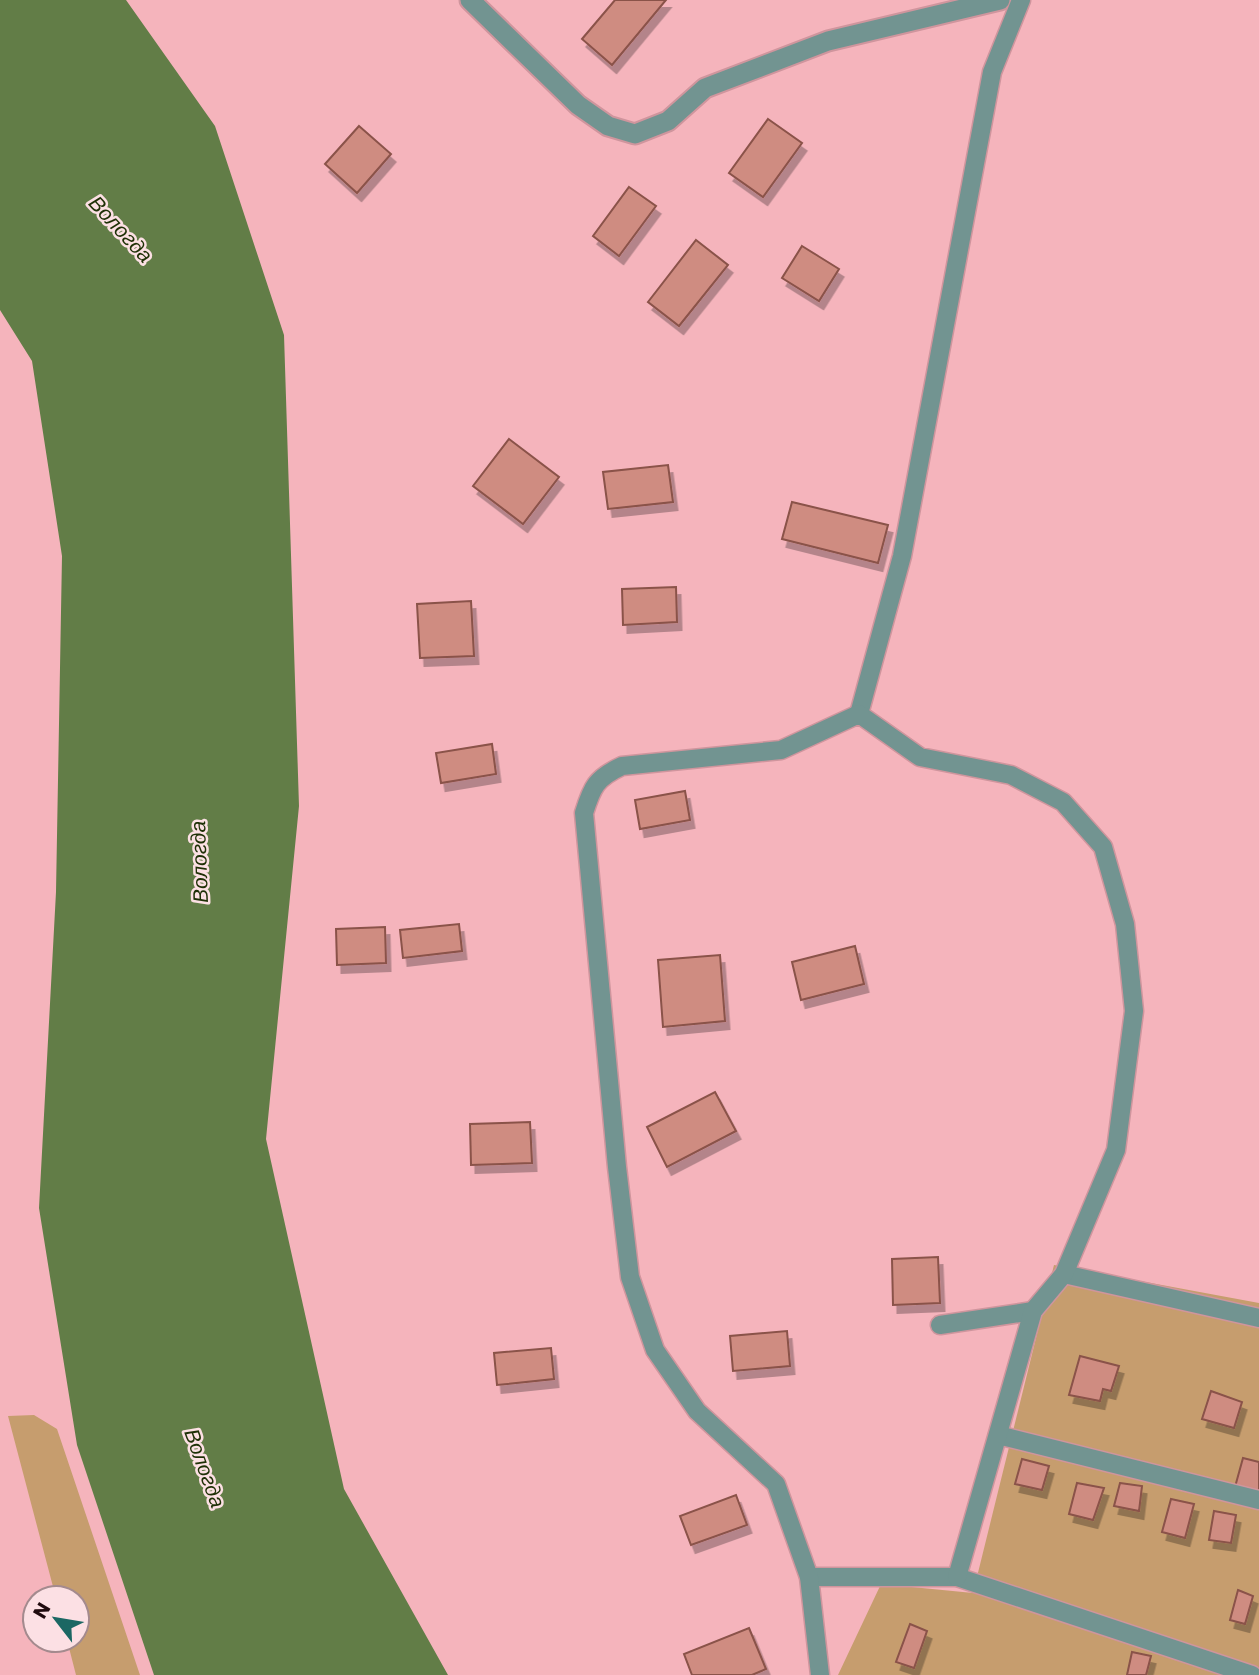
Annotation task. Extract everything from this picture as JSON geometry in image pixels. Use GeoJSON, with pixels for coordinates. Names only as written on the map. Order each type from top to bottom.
{"type":"FeatureCollection","features":[{"type":"Feature","properties":{"kind":"street"},"geometry":{"type":"LineString","coordinates":[[471,0],[578,105],[608,126],[635,134],[668,121],[705,88],[828,41],[1000,0]]}},
{"type":"Feature","properties":{"kind":"lane"},"geometry":{"type":"LineString","coordinates":[[859,714],[902,556],[992,72],[1021,0]]}},
{"type":"Feature","properties":{"kind":"lane"},"geometry":{"type":"LineString","coordinates":[[859,714],[920,757],[1011,775],[1063,802],[1103,848],[1125,924],[1133,1011],[1116,1150],[1065,1274],[1033,1311],[957,1577]]}},
{"type":"Feature","properties":{"kind":"lane"},"geometry":{"type":"LineString","coordinates":[[820,1675],[809,1577],[776,1484],[696,1411],[655,1350],[630,1277],[615,1153],[584,813],[595,783],[622,766],[781,750],[859,714]]}},
{"type":"Feature","properties":{"kind":"lane"},"geometry":{"type":"LineString","coordinates":[[1065,1274],[1259,1318]]}},
{"type":"Feature","properties":{"kind":"lane"},"geometry":{"type":"LineString","coordinates":[[940,1325],[1033,1311]]}},
{"type":"Feature","properties":{"kind":"lane"},"geometry":{"type":"LineString","coordinates":[[998,1435],[1259,1500]]}},
{"type":"Feature","properties":{"kind":"lane"},"geometry":{"type":"LineString","coordinates":[[809,1577],[957,1577],[1252,1675]]}},
{"type":"Feature","properties":{"kind":"shaded area"},"geometry":{"type":"Polygon","coordinates":[[[1054,1265],[1259,1303],[1259,1675],[838,1675],[881,1584],[973,1593],[1054,1265]]]}},
{"type":"Feature","properties":{"kind":"shaded area"},"geometry":{"type":"Polygon","coordinates":[[[34,1415],[57,1429],[140,1675],[76,1675],[71,1654],[91,1654],[91,1584],[52,1584],[8,1416],[34,1415]]]}},
{"type":"Feature","properties":{"kind":"water","name":"Вологда"},"geometry":{"type":"Polygon","coordinates":[[[0,0],[126,0],[215,126],[284,335],[299,806],[266,1139],[344,1489],[448,1675],[154,1675],[77,1445],[39,1208],[56,892],[62,556],[32,361],[0,310],[0,0]]]}},
{"type":"Feature","properties":{"kind":"building"},"geometry":{"type":"Polygon","coordinates":[[[615,0],[666,0],[612,65],[582,39],[615,0]]]}},
{"type":"Feature","properties":{"kind":"building"},"geometry":{"type":"Polygon","coordinates":[[[768,119],[802,143],[763,197],[729,173],[768,119]]]}},
{"type":"Feature","properties":{"kind":"building"},"geometry":{"type":"Polygon","coordinates":[[[359,126],[391,154],[357,193],[325,164],[359,126]]]}},
{"type":"Feature","properties":{"kind":"building"},"geometry":{"type":"Polygon","coordinates":[[[629,187],[656,206],[619,256],[593,236],[629,187]]]}},
{"type":"Feature","properties":{"kind":"building"},"geometry":{"type":"Polygon","coordinates":[[[696,240],[728,265],[679,326],[648,302],[696,240]]]}},
{"type":"Feature","properties":{"kind":"building"},"geometry":{"type":"Polygon","coordinates":[[[802,246],[839,269],[819,301],[782,278],[802,246]]]}},
{"type":"Feature","properties":{"kind":"building"},"geometry":{"type":"Polygon","coordinates":[[[509,439],[559,477],[523,524],[473,486],[509,439]]]}},
{"type":"Feature","properties":{"kind":"building"},"geometry":{"type":"Polygon","coordinates":[[[668,465],[673,502],[608,509],[603,472],[668,465]]]}},
{"type":"Feature","properties":{"kind":"building"},"geometry":{"type":"Polygon","coordinates":[[[792,502],[888,525],[878,563],[782,539],[792,502]]]}},
{"type":"Feature","properties":{"kind":"building"},"geometry":{"type":"Polygon","coordinates":[[[676,587],[677,622],[623,625],[622,589],[676,587]]]}},
{"type":"Feature","properties":{"kind":"building"},"geometry":{"type":"Polygon","coordinates":[[[471,601],[474,656],[420,658],[417,604],[471,601]]]}},
{"type":"Feature","properties":{"kind":"building"},"geometry":{"type":"Polygon","coordinates":[[[492,744],[496,774],[441,783],[436,753],[492,744]]]}},
{"type":"Feature","properties":{"kind":"building"},"geometry":{"type":"Polygon","coordinates":[[[685,791],[690,820],[640,829],[635,800],[685,791]]]}},
{"type":"Feature","properties":{"kind":"building"},"geometry":{"type":"Polygon","coordinates":[[[459,924],[462,951],[403,958],[400,930],[459,924]]]}},
{"type":"Feature","properties":{"kind":"building"},"geometry":{"type":"Polygon","coordinates":[[[385,927],[386,963],[337,965],[336,929],[385,927]]]}},
{"type":"Feature","properties":{"kind":"building"},"geometry":{"type":"Polygon","coordinates":[[[855,946],[864,984],[801,1000],[792,962],[855,946]]]}},
{"type":"Feature","properties":{"kind":"building"},"geometry":{"type":"Polygon","coordinates":[[[720,955],[725,1021],[663,1027],[658,960],[720,955]]]}},
{"type":"Feature","properties":{"kind":"building"},"geometry":{"type":"Polygon","coordinates":[[[715,1092],[736,1131],[667,1167],[647,1127],[715,1092]]]}},
{"type":"Feature","properties":{"kind":"building"},"geometry":{"type":"Polygon","coordinates":[[[530,1122],[532,1163],[471,1165],[470,1124],[530,1122]]]}},
{"type":"Feature","properties":{"kind":"building"},"geometry":{"type":"Polygon","coordinates":[[[938,1257],[940,1303],[893,1305],[892,1259],[938,1257]]]}},
{"type":"Feature","properties":{"kind":"building"},"geometry":{"type":"Polygon","coordinates":[[[787,1331],[790,1366],[733,1371],[730,1336],[787,1331]]]}},
{"type":"Feature","properties":{"kind":"building"},"geometry":{"type":"Polygon","coordinates":[[[551,1348],[554,1379],[497,1385],[494,1353],[551,1348]]]}},
{"type":"Feature","properties":{"kind":"building"},"geometry":{"type":"Polygon","coordinates":[[[1080,1356],[1119,1366],[1111,1391],[1103,1389],[1100,1401],[1069,1395],[1080,1356]]]}},
{"type":"Feature","properties":{"kind":"building"},"geometry":{"type":"Polygon","coordinates":[[[1211,1391],[1242,1402],[1234,1428],[1202,1419],[1211,1391]]]}},
{"type":"Feature","properties":{"kind":"building"},"geometry":{"type":"Polygon","coordinates":[[[1243,1458],[1259,1462],[1259,1493],[1235,1487],[1243,1458]]]}},
{"type":"Feature","properties":{"kind":"building"},"geometry":{"type":"Polygon","coordinates":[[[1022,1459],[1049,1466],[1042,1490],[1015,1484],[1022,1459]]]}},
{"type":"Feature","properties":{"kind":"building"},"geometry":{"type":"Polygon","coordinates":[[[1077,1483],[1104,1488],[1093,1520],[1069,1514],[1077,1483]]]}},
{"type":"Feature","properties":{"kind":"building"},"geometry":{"type":"Polygon","coordinates":[[[1120,1483],[1142,1486],[1139,1511],[1114,1506],[1120,1483]]]}},
{"type":"Feature","properties":{"kind":"building"},"geometry":{"type":"Polygon","coordinates":[[[736,1495],[747,1525],[691,1545],[680,1516],[736,1495]]]}},
{"type":"Feature","properties":{"kind":"building"},"geometry":{"type":"Polygon","coordinates":[[[1171,1499],[1194,1504],[1185,1538],[1162,1532],[1171,1499]]]}},
{"type":"Feature","properties":{"kind":"building"},"geometry":{"type":"Polygon","coordinates":[[[1214,1511],[1236,1515],[1231,1543],[1209,1540],[1214,1511]]]}},
{"type":"Feature","properties":{"kind":"building"},"geometry":{"type":"Polygon","coordinates":[[[1238,1590],[1253,1596],[1245,1624],[1230,1620],[1238,1590]]]}},
{"type":"Feature","properties":{"kind":"building"},"geometry":{"type":"Polygon","coordinates":[[[910,1624],[927,1631],[914,1668],[896,1662],[910,1624]]]}},
{"type":"Feature","properties":{"kind":"building"},"geometry":{"type":"Polygon","coordinates":[[[749,1628],[766,1669],[752,1675],[692,1675],[684,1654],[749,1628]]]}},
{"type":"Feature","properties":{"kind":"building"},"geometry":{"type":"Polygon","coordinates":[[[1132,1652],[1151,1656],[1146,1675],[1127,1675],[1132,1652]]]}}]}
